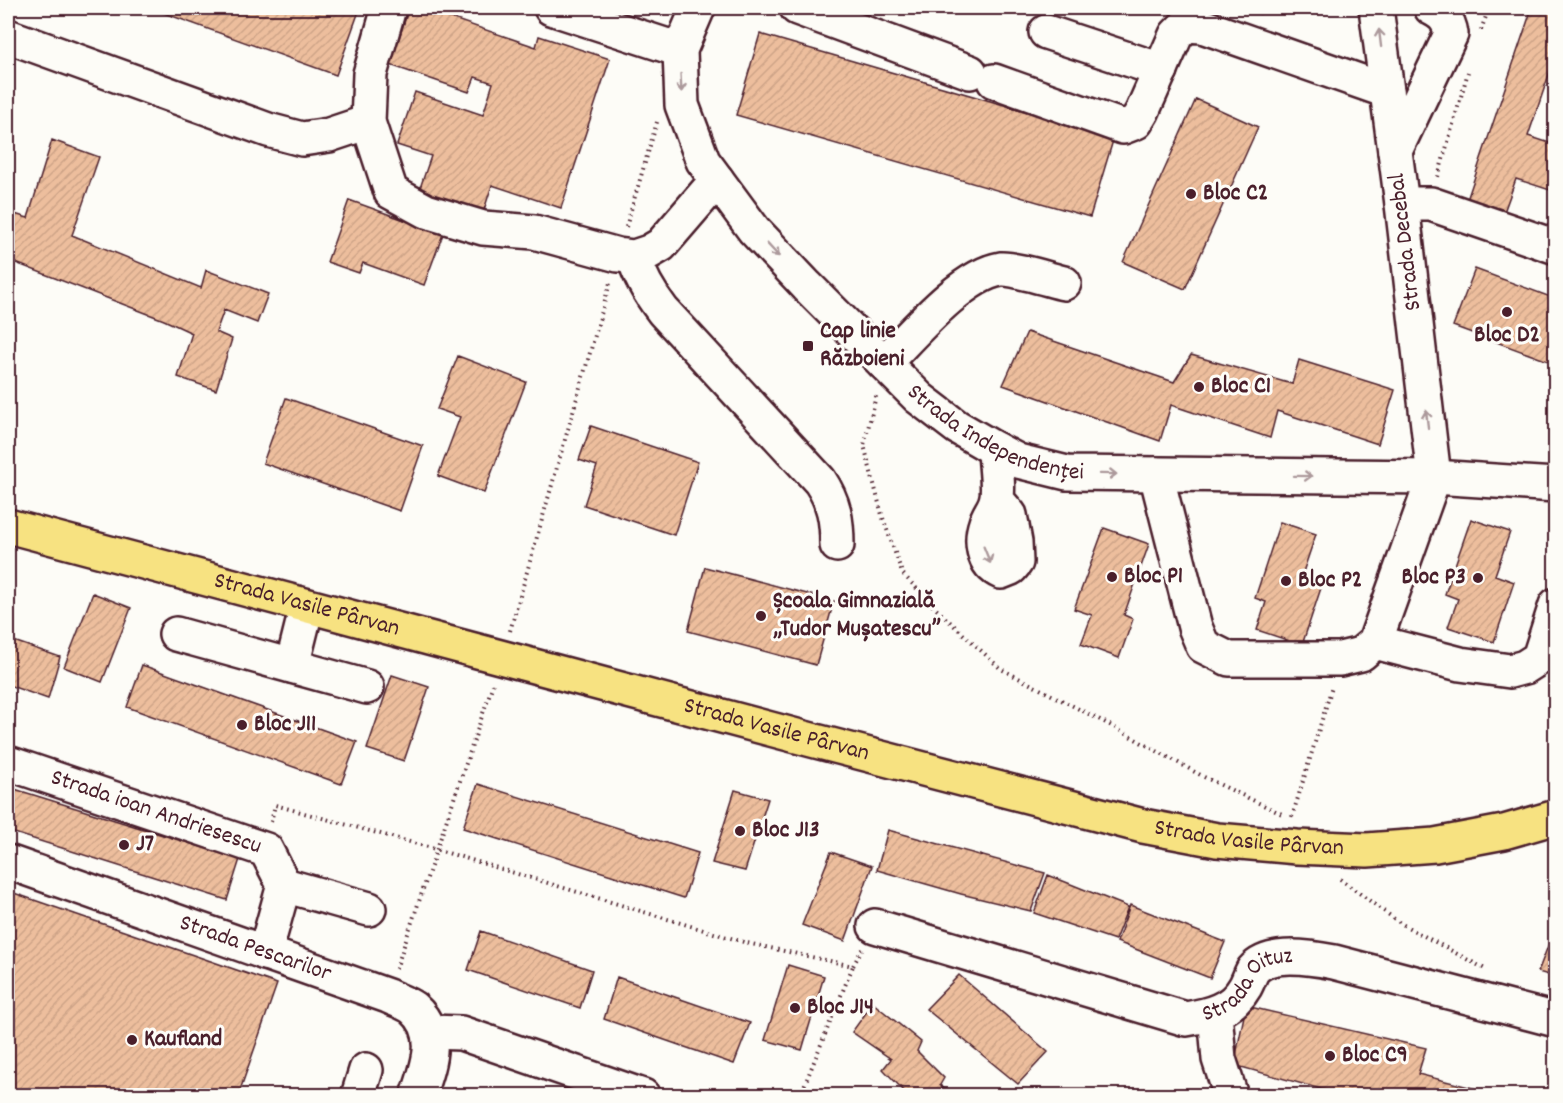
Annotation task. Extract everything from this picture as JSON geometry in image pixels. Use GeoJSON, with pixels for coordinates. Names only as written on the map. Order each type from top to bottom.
{"type":"FeatureCollection","features":[{"type":"Feature","properties":{"kind":"main road","name":"Strada Vasile Pârvan"},"geometry":{"type":"LineString","coordinates":[[8,526],[1143,826],[1217,840],[1294,833],[1367,850],[1435,845],[1504,832],[1556,817]]}},
{"type":"Feature","properties":{"kind":"street"},"geometry":{"type":"LineString","coordinates":[[389,8],[370,74],[368,122],[391,192],[426,211],[483,228],[534,232],[626,256],[649,252],[661,245],[717,180]]}},
{"type":"Feature","properties":{"kind":"street"},"geometry":{"type":"LineString","coordinates":[[551,8],[680,50]]}},
{"type":"Feature","properties":{"kind":"street","name":"Strada Independenței"},"geometry":{"type":"LineString","coordinates":[[698,8],[680,50],[682,105],[703,161],[754,230],[919,398],[957,427],[995,450],[1018,461],[1067,473],[1434,477],[1556,485]]}},
{"type":"Feature","properties":{"kind":"street"},"geometry":{"type":"LineString","coordinates":[[797,8],[1123,127],[1136,122],[1176,35],[1186,25],[1202,26],[1387,91]]}},
{"type":"Feature","properties":{"kind":"street","name":"Strada Decebal"},"geometry":{"type":"LineString","coordinates":[[1376,8],[1395,151],[1417,204],[1434,477]]}},
{"type":"Feature","properties":{"kind":"street"},"geometry":{"type":"LineString","coordinates":[[1395,151],[1451,34],[1450,24],[1442,13],[1431,8]]}},
{"type":"Feature","properties":{"kind":"street"},"geometry":{"type":"LineString","coordinates":[[1046,32],[1161,70]]}},
{"type":"Feature","properties":{"kind":"street"},"geometry":{"type":"LineString","coordinates":[[8,36],[268,130],[302,139],[329,135],[368,122]]}},
{"type":"Feature","properties":{"kind":"street"},"geometry":{"type":"LineString","coordinates":[[1417,204],[1556,247]]}},
{"type":"Feature","properties":{"kind":"street"},"geometry":{"type":"LineString","coordinates":[[626,256],[663,311],[820,481],[833,504],[837,522],[837,545]]}},
{"type":"Feature","properties":{"kind":"street"},"geometry":{"type":"LineString","coordinates":[[884,363],[954,295],[979,277],[1003,269],[1064,283]]}},
{"type":"Feature","properties":{"kind":"street"},"geometry":{"type":"LineString","coordinates":[[995,450],[997,500]]}},
{"type":"Feature","properties":{"kind":"street"},"geometry":{"type":"LineString","coordinates":[[1156,474],[1195,627],[1203,646],[1229,659],[1340,659],[1361,654],[1376,642],[1434,477]]}},
{"type":"Feature","properties":{"kind":"street"},"geometry":{"type":"LineString","coordinates":[[1376,642],[1460,664],[1510,671],[1525,667],[1539,658],[1556,604]]}},
{"type":"Feature","properties":{"kind":"street"},"geometry":{"type":"LineString","coordinates":[[292,666],[307,606]]}},
{"type":"Feature","properties":{"kind":"street"},"geometry":{"type":"LineString","coordinates":[[176,634],[367,687]]}},
{"type":"Feature","properties":{"kind":"street","name":"Strada ioan Andriesescu"},"geometry":{"type":"LineString","coordinates":[[8,764],[266,850],[284,885]]}},
{"type":"Feature","properties":{"kind":"street","name":"Strada Pescarilor"},"geometry":{"type":"LineString","coordinates":[[8,862],[388,996],[411,1007],[422,1017],[430,1032]]}},
{"type":"Feature","properties":{"kind":"street"},"geometry":{"type":"LineString","coordinates":[[265,953],[284,885],[369,909]]}},
{"type":"Feature","properties":{"kind":"street","name":"Strada Oituz"},"geometry":{"type":"LineString","coordinates":[[875,926],[1186,1019],[1215,1014],[1232,1003],[1245,989],[1254,969],[1273,959],[1297,956],[1334,962],[1556,1020]]}},
{"type":"Feature","properties":{"kind":"street"},"geometry":{"type":"LineString","coordinates":[[1215,1014],[1219,1059],[1232,1095]]}},
{"type":"Feature","properties":{"kind":"street"},"geometry":{"type":"LineString","coordinates":[[418,1095],[430,1060],[430,1032],[461,1033],[643,1095]]}},
{"type":"Feature","properties":{"kind":"path"},"geometry":{"type":"LineString","coordinates":[[1478,41],[1489,8]]}},
{"type":"Feature","properties":{"kind":"path"},"geometry":{"type":"LineString","coordinates":[[1417,204],[1470,63]]}},
{"type":"Feature","properties":{"kind":"path"},"geometry":{"type":"LineString","coordinates":[[388,996],[502,658],[626,256],[660,114]]}},
{"type":"Feature","properties":{"kind":"path"},"geometry":{"type":"LineString","coordinates":[[884,363],[864,445],[882,515],[902,573],[935,608],[1001,669],[1204,777],[1294,833],[1340,659]]}},
{"type":"Feature","properties":{"kind":"path"},"geometry":{"type":"LineString","coordinates":[[275,805],[436,850],[747,943],[853,966]]}},
{"type":"Feature","properties":{"kind":"path"},"geometry":{"type":"LineString","coordinates":[[1335,875],[1400,923],[1493,973],[1507,1008]]}},
{"type":"Feature","properties":{"kind":"path"},"geometry":{"type":"LineString","coordinates":[[800,1095],[853,966],[875,926]]}},
{"type":"Feature","properties":{"kind":"building"},"geometry":{"type":"Polygon","coordinates":[[[150,8],[350,8],[359,11],[336,75],[150,8]]]}},
{"type":"Feature","properties":{"kind":"building"},"geometry":{"type":"Polygon","coordinates":[[[409,8],[421,8],[536,47],[539,36],[610,59],[561,208],[492,185],[483,213],[419,191],[431,156],[397,145],[415,92],[483,115],[493,83],[475,77],[469,92],[390,65],[409,8]]]}},
{"type":"Feature","properties":{"kind":"building"},"geometry":{"type":"Polygon","coordinates":[[[1244,8],[1262,8],[1260,14],[1244,8]]]}},
{"type":"Feature","properties":{"kind":"building"},"geometry":{"type":"Polygon","coordinates":[[[1532,8],[1556,8],[1556,54],[1528,136],[1556,145],[1556,192],[1516,179],[1504,212],[1467,200],[1532,8]]]}},
{"type":"Feature","properties":{"kind":"building"},"geometry":{"type":"Polygon","coordinates":[[[760,34],[1114,137],[1090,217],[736,115],[760,34]]]}},
{"type":"Feature","properties":{"kind":"building","name":"Bloc C2"},"geometry":{"type":"Polygon","coordinates":[[[1196,99],[1258,127],[1185,289],[1123,262],[1196,99]]]}},
{"type":"Feature","properties":{"kind":"building"},"geometry":{"type":"Polygon","coordinates":[[[52,140],[99,157],[72,235],[201,288],[206,270],[268,294],[257,323],[224,310],[216,332],[232,339],[216,390],[178,377],[192,333],[8,260],[8,212],[28,218],[52,140]]]}},
{"type":"Feature","properties":{"kind":"building"},"geometry":{"type":"Polygon","coordinates":[[[349,200],[443,234],[424,285],[363,263],[359,273],[327,262],[349,200]]]}},
{"type":"Feature","properties":{"kind":"building","name":"Bloc D2"},"geometry":{"type":"Polygon","coordinates":[[[1475,269],[1556,299],[1556,364],[1453,326],[1475,269]]]}},
{"type":"Feature","properties":{"kind":"building","name":"Bloc C1"},"geometry":{"type":"Polygon","coordinates":[[[1027,332],[1174,382],[1191,355],[1292,384],[1299,360],[1395,390],[1378,444],[1277,411],[1270,438],[1171,405],[1160,441],[1003,385],[1027,332]]]}},
{"type":"Feature","properties":{"kind":"building"},"geometry":{"type":"Polygon","coordinates":[[[458,356],[526,382],[484,493],[438,476],[460,417],[437,409],[458,356]]]}},
{"type":"Feature","properties":{"kind":"building"},"geometry":{"type":"Polygon","coordinates":[[[286,398],[423,446],[400,511],[263,463],[286,398]]]}},
{"type":"Feature","properties":{"kind":"building"},"geometry":{"type":"Polygon","coordinates":[[[591,426],[698,462],[674,535],[584,505],[597,466],[579,460],[591,426]]]}},
{"type":"Feature","properties":{"kind":"building","name":"Bloc P3"},"geometry":{"type":"Polygon","coordinates":[[[1471,519],[1510,532],[1495,575],[1514,582],[1494,642],[1448,627],[1458,599],[1445,594],[1471,519]]]}},
{"type":"Feature","properties":{"kind":"building","name":"Bloc P2"},"geometry":{"type":"Polygon","coordinates":[[[1280,522],[1316,534],[1301,578],[1322,585],[1302,645],[1257,630],[1266,602],[1255,598],[1280,522]]]}},
{"type":"Feature","properties":{"kind":"building","name":"Bloc P1"},"geometry":{"type":"Polygon","coordinates":[[[1104,528],[1149,544],[1124,615],[1133,619],[1119,658],[1081,644],[1092,615],[1074,609],[1104,528]]]}},
{"type":"Feature","properties":{"kind":"building","name":"Școala Gimnazială „Tudor Mușatescu”"},"geometry":{"type":"Polygon","coordinates":[[[705,567],[834,601],[816,665],[688,631],[705,567]]]}},
{"type":"Feature","properties":{"kind":"building"},"geometry":{"type":"Polygon","coordinates":[[[93,593],[131,608],[102,682],[64,667],[93,593]]]}},
{"type":"Feature","properties":{"kind":"building"},"geometry":{"type":"Polygon","coordinates":[[[8,639],[60,657],[48,699],[8,685],[8,639]]]}},
{"type":"Feature","properties":{"kind":"building","name":"Bloc J11"},"geometry":{"type":"Polygon","coordinates":[[[142,665],[357,742],[341,784],[127,707],[142,665]]]}},
{"type":"Feature","properties":{"kind":"building"},"geometry":{"type":"Polygon","coordinates":[[[392,675],[429,687],[404,761],[367,749],[392,675]]]}},
{"type":"Feature","properties":{"kind":"building"},"geometry":{"type":"Polygon","coordinates":[[[478,784],[698,853],[684,898],[463,828],[478,784]]]}},
{"type":"Feature","properties":{"kind":"building","name":"J7"},"geometry":{"type":"Polygon","coordinates":[[[8,787],[240,859],[227,900],[8,831],[8,787]]]}},
{"type":"Feature","properties":{"kind":"building","name":"Bloc J13"},"geometry":{"type":"Polygon","coordinates":[[[735,790],[768,799],[745,871],[712,863],[735,790]]]}},
{"type":"Feature","properties":{"kind":"building"},"geometry":{"type":"Polygon","coordinates":[[[888,830],[1045,873],[1031,911],[877,870],[888,830]]]}},
{"type":"Feature","properties":{"kind":"building"},"geometry":{"type":"Polygon","coordinates":[[[831,852],[872,866],[845,941],[802,925],[831,852]]]}},
{"type":"Feature","properties":{"kind":"building"},"geometry":{"type":"Polygon","coordinates":[[[1048,875],[1128,907],[1115,940],[1034,913],[1048,875]]]}},
{"type":"Feature","properties":{"kind":"building","name":"Kaufland"},"geometry":{"type":"Polygon","coordinates":[[[8,891],[277,984],[238,1096],[8,1096],[8,891]]]}},
{"type":"Feature","properties":{"kind":"building"},"geometry":{"type":"Polygon","coordinates":[[[1130,905],[1225,942],[1210,978],[1117,942],[1130,905]]]}},
{"type":"Feature","properties":{"kind":"building"},"geometry":{"type":"Polygon","coordinates":[[[1556,925],[1556,977],[1538,972],[1556,925]]]}},
{"type":"Feature","properties":{"kind":"building"},"geometry":{"type":"Polygon","coordinates":[[[481,931],[592,970],[580,1008],[468,970],[481,931]]]}},
{"type":"Feature","properties":{"kind":"building","name":"Bloc J14"},"geometry":{"type":"Polygon","coordinates":[[[788,965],[824,976],[802,1050],[765,1040],[788,965]]]}},
{"type":"Feature","properties":{"kind":"building"},"geometry":{"type":"Polygon","coordinates":[[[959,975],[1048,1052],[1018,1084],[926,1009],[959,975]]]}},
{"type":"Feature","properties":{"kind":"building"},"geometry":{"type":"Polygon","coordinates":[[[617,977],[750,1023],[734,1064],[604,1019],[617,977]]]}},
{"type":"Feature","properties":{"kind":"building"},"geometry":{"type":"Polygon","coordinates":[[[873,1003],[921,1042],[917,1051],[944,1078],[940,1085],[952,1096],[904,1096],[906,1093],[883,1069],[891,1059],[852,1032],[873,1003]]]}},
{"type":"Feature","properties":{"kind":"building","name":"Bloc C9"},"geometry":{"type":"Polygon","coordinates":[[[1246,1006],[1426,1048],[1418,1074],[1504,1096],[1346,1096],[1234,1065],[1246,1006]]]}},
{"type":"Feature","properties":{"kind":"place","name":"Bloc C2"},"geometry":{"type":"Point","coordinates":[1191,194]}},
{"type":"Feature","properties":{"kind":"place","name":"Bloc D2"},"geometry":{"type":"Point","coordinates":[1507,312]}},
{"type":"Feature","properties":{"kind":"place","name":"Cap linie Războieni"},"geometry":{"type":"Point","coordinates":[808,346]}},
{"type":"Feature","properties":{"kind":"place","name":"Bloc C1"},"geometry":{"type":"Point","coordinates":[1199,387]}},
{"type":"Feature","properties":{"kind":"place","name":"Bloc P1"},"geometry":{"type":"Point","coordinates":[1112,577]}},
{"type":"Feature","properties":{"kind":"place","name":"Bloc P3"},"geometry":{"type":"Point","coordinates":[1478,578]}},
{"type":"Feature","properties":{"kind":"place","name":"Bloc P2"},"geometry":{"type":"Point","coordinates":[1286,581]}},
{"type":"Feature","properties":{"kind":"place","name":"Școala Gimnazială „Tudor Mușatescu”"},"geometry":{"type":"Point","coordinates":[761,616]}},
{"type":"Feature","properties":{"kind":"place","name":"Bloc J11"},"geometry":{"type":"Point","coordinates":[242,725]}},
{"type":"Feature","properties":{"kind":"place","name":"Bloc J13"},"geometry":{"type":"Point","coordinates":[740,831]}},
{"type":"Feature","properties":{"kind":"place","name":"J7"},"geometry":{"type":"Point","coordinates":[124,845]}},
{"type":"Feature","properties":{"kind":"place","name":"Bloc J14"},"geometry":{"type":"Point","coordinates":[795,1008]}},
{"type":"Feature","properties":{"kind":"place","name":"Kaufland"},"geometry":{"type":"Point","coordinates":[132,1040]}},
{"type":"Feature","properties":{"kind":"place","name":"Bloc C9"},"geometry":{"type":"Point","coordinates":[1330,1056]}}]}
